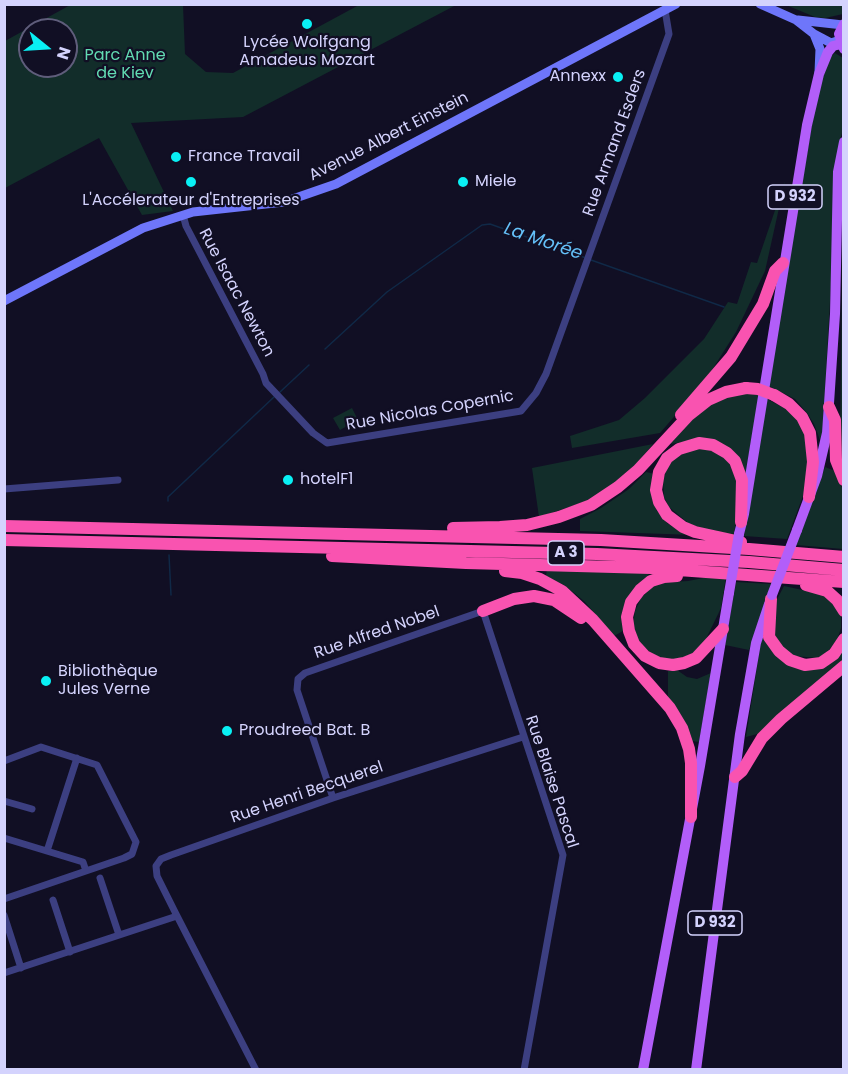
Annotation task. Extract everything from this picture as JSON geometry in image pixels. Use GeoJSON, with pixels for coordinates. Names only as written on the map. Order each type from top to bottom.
{"type":"FeatureCollection","features":[{"type":"Feature","properties":{"kind":"highway"},"geometry":{"type":"LineString","coordinates":[[657,452],[660,441],[731,357],[763,304],[775,271],[783,263]]}},
{"type":"Feature","properties":{"kind":"highway"},"geometry":{"type":"LineString","coordinates":[[348,533],[358,527],[527,525],[559,517],[591,505],[618,487],[657,452],[689,415],[708,400],[726,392],[746,388],[758,389],[774,395],[789,404],[802,417],[810,433],[813,462],[809,497]]}},
{"type":"Feature","properties":{"kind":"highway"},"geometry":{"type":"LineString","coordinates":[[830,407],[835,420],[836,460],[843,480]]}},
{"type":"Feature","properties":{"kind":"highway"},"geometry":{"type":"LineString","coordinates":[[740,528],[742,480],[735,461],[727,453],[713,445],[699,443],[679,448],[667,458],[659,472],[656,490],[659,502],[667,515],[683,527],[695,532],[739,541],[748,549]]}},
{"type":"Feature","properties":{"kind":"highway","name":"A 3"},"geometry":{"type":"LineString","coordinates":[[4,526],[601,540],[843,557]]}},
{"type":"Feature","properties":{"kind":"highway","name":"A 3"},"geometry":{"type":"LineString","coordinates":[[4,540],[597,554],[749,562],[843,570]]}},
{"type":"Feature","properties":{"kind":"highway"},"geometry":{"type":"LineString","coordinates":[[287,547],[303,555],[691,571],[843,582]]}},
{"type":"Feature","properties":{"kind":"highway"},"geometry":{"type":"LineString","coordinates":[[466,563],[480,569],[522,573],[540,579],[562,591],[593,620],[670,708],[682,728],[691,763],[691,817]]}},
{"type":"Feature","properties":{"kind":"highway"},"geometry":{"type":"LineString","coordinates":[[691,571],[685,576],[664,577],[651,581],[640,590],[632,602],[627,617],[629,632],[634,644],[645,656],[659,663],[673,665],[696,658],[723,629]]}},
{"type":"Feature","properties":{"kind":"highway"},"geometry":{"type":"LineString","coordinates":[[795,578],[803,584],[827,591],[837,600],[843,611]]}},
{"type":"Feature","properties":{"kind":"highway"},"geometry":{"type":"LineString","coordinates":[[483,611],[514,598],[534,596],[554,600],[581,618],[593,620]]}},
{"type":"Feature","properties":{"kind":"highway"},"geometry":{"type":"LineString","coordinates":[[771,597],[768,626],[770,637],[778,651],[790,660],[805,665],[821,663],[834,654],[843,639]]}},
{"type":"Feature","properties":{"kind":"highway"},"geometry":{"type":"LineString","coordinates":[[735,777],[742,771],[762,738],[843,666]]}},
{"type":"Feature","properties":{"kind":"main road"},"geometry":{"type":"LineString","coordinates":[[841,44],[843,24]]}},
{"type":"Feature","properties":{"kind":"main road","name":"D 932"},"geometry":{"type":"LineString","coordinates":[[643,1070],[691,817],[744,514],[807,124],[819,74],[830,49],[841,44]]}},
{"type":"Feature","properties":{"kind":"main road","name":"D 932"},"geometry":{"type":"LineString","coordinates":[[696,1070],[735,777],[756,643],[821,464],[830,407],[835,314],[838,172],[843,142]]}},
{"type":"Feature","properties":{"kind":"street","name":"Avenue Albert Einstein"},"geometry":{"type":"LineString","coordinates":[[4,301],[143,228],[204,210],[284,202],[345,180],[676,4]]}},
{"type":"Feature","properties":{"kind":"street"},"geometry":{"type":"LineString","coordinates":[[760,4],[796,20],[814,34],[831,43],[841,44]]}},
{"type":"Feature","properties":{"kind":"street","name":"Rue Armand Esders"},"geometry":{"type":"LineString","coordinates":[[578,284],[669,34],[665,10]]}},
{"type":"Feature","properties":{"kind":"street"},"geometry":{"type":"LineString","coordinates":[[796,20],[843,24]]}},
{"type":"Feature","properties":{"kind":"street"},"geometry":{"type":"LineString","coordinates":[[814,34],[820,49],[819,74]]}},
{"type":"Feature","properties":{"kind":"street","name":"Rue Isaac Newton"},"geometry":{"type":"LineString","coordinates":[[183,215],[186,226],[266,383]]}},
{"type":"Feature","properties":{"kind":"street","name":"Rue Nicolas Copernic"},"geometry":{"type":"LineString","coordinates":[[266,383],[313,433],[327,443],[521,411],[536,393],[546,374],[578,284]]}},
{"type":"Feature","properties":{"kind":"street"},"geometry":{"type":"LineString","coordinates":[[4,489],[118,480]]}},
{"type":"Feature","properties":{"kind":"street","name":"Rue Blaise Pascal"},"geometry":{"type":"LineString","coordinates":[[483,611],[562,855],[524,1070]]}},
{"type":"Feature","properties":{"kind":"street","name":"Rue Alfred Nobel"},"geometry":{"type":"LineString","coordinates":[[333,798],[297,690],[298,679],[305,672],[483,611]]}},
{"type":"Feature","properties":{"kind":"street","name":"Rue Henri Becquerel"},"geometry":{"type":"LineString","coordinates":[[177,916],[157,876],[156,866],[162,860],[333,798],[523,736]]}},
{"type":"Feature","properties":{"kind":"street"},"geometry":{"type":"LineString","coordinates":[[4,761],[41,747],[97,765],[136,842],[132,854],[4,898]]}},
{"type":"Feature","properties":{"kind":"street"},"geometry":{"type":"LineString","coordinates":[[47,851],[77,758]]}},
{"type":"Feature","properties":{"kind":"street"},"geometry":{"type":"LineString","coordinates":[[4,801],[32,809]]}},
{"type":"Feature","properties":{"kind":"street"},"geometry":{"type":"LineString","coordinates":[[4,838],[83,862],[86,871]]}},
{"type":"Feature","properties":{"kind":"street"},"geometry":{"type":"LineString","coordinates":[[100,878],[119,935]]}},
{"type":"Feature","properties":{"kind":"street"},"geometry":{"type":"LineString","coordinates":[[53,900],[70,952]]}},
{"type":"Feature","properties":{"kind":"street"},"geometry":{"type":"LineString","coordinates":[[4,915],[21,968]]}},
{"type":"Feature","properties":{"kind":"street"},"geometry":{"type":"LineString","coordinates":[[4,973],[177,916],[256,1070]]}},
{"type":"Feature","properties":{"kind":"green space","name":"Parc Anne de Kiev"},"geometry":{"type":"Polygon","coordinates":[[[72,4],[183,5],[185,54],[206,72],[233,73],[359,5],[456,5],[243,117],[131,123],[173,211],[142,215],[99,138],[5,188],[5,41],[18,34],[18,78],[78,78],[78,18],[47,18],[72,4]]]}},
{"type":"Feature","properties":{"kind":"green space"},"geometry":{"type":"Polygon","coordinates":[[[786,5],[843,5],[843,14],[825,18],[815,17],[786,5]]]}},
{"type":"Feature","properties":{"kind":"green space"},"geometry":{"type":"Polygon","coordinates":[[[835,53],[843,58],[844,126],[839,144],[822,441],[807,413],[795,399],[767,385],[818,90],[831,56],[835,53]]]}},
{"type":"Feature","properties":{"kind":"green space"},"geometry":{"type":"Polygon","coordinates":[[[785,181],[765,271],[736,332],[705,381],[660,433],[572,448],[570,436],[619,420],[645,398],[704,339],[728,302],[737,304],[751,262],[757,263],[785,181]]]}},
{"type":"Feature","properties":{"kind":"green space"},"geometry":{"type":"Polygon","coordinates":[[[843,209],[843,463],[840,442],[843,209]]]}},
{"type":"Feature","properties":{"kind":"green space"},"geometry":{"type":"Polygon","coordinates":[[[746,393],[759,395],[745,476],[738,459],[683,442],[670,444],[710,405],[725,397],[746,393]]]}},
{"type":"Feature","properties":{"kind":"green space"},"geometry":{"type":"Polygon","coordinates":[[[767,399],[800,420],[808,438],[807,485],[787,539],[744,536],[767,399]]]}},
{"type":"Feature","properties":{"kind":"green space"},"geometry":{"type":"Polygon","coordinates":[[[352,408],[358,420],[340,430],[333,418],[352,408]]]}},
{"type":"Feature","properties":{"kind":"green space"},"geometry":{"type":"Polygon","coordinates":[[[653,444],[628,474],[590,500],[539,517],[532,468],[653,444]]]}},
{"type":"Feature","properties":{"kind":"green space"},"geometry":{"type":"Polygon","coordinates":[[[698,448],[713,449],[725,456],[737,476],[739,498],[734,534],[711,532],[688,523],[669,507],[664,497],[663,481],[667,468],[675,457],[698,448]]]}},
{"type":"Feature","properties":{"kind":"green space"},"geometry":{"type":"Polygon","coordinates":[[[825,467],[835,471],[843,490],[843,549],[796,545],[825,467]]]}},
{"type":"Feature","properties":{"kind":"green space"},"geometry":{"type":"Polygon","coordinates":[[[646,472],[655,474],[652,498],[657,511],[667,523],[678,530],[694,535],[580,531],[580,519],[629,489],[646,472]]]}},
{"type":"Feature","properties":{"kind":"green space"},"geometry":{"type":"Polygon","coordinates":[[[547,569],[648,573],[649,577],[623,631],[614,636],[584,601],[564,585],[546,576],[547,569]]]}},
{"type":"Feature","properties":{"kind":"green space"},"geometry":{"type":"Polygon","coordinates":[[[713,576],[726,577],[721,608],[705,641],[693,653],[679,659],[663,659],[651,653],[638,641],[633,626],[635,611],[641,598],[653,586],[713,576]]]}},
{"type":"Feature","properties":{"kind":"green space"},"geometry":{"type":"Polygon","coordinates":[[[736,582],[771,584],[749,650],[725,645],[736,582]]]}},
{"type":"Feature","properties":{"kind":"green space"},"geometry":{"type":"Polygon","coordinates":[[[784,586],[826,595],[841,615],[841,628],[837,640],[819,658],[793,656],[783,648],[775,636],[772,609],[784,586]]]}},
{"type":"Feature","properties":{"kind":"green space"},"geometry":{"type":"Polygon","coordinates":[[[766,638],[807,668],[843,647],[843,660],[761,733],[746,737],[760,648],[762,639],[766,638]]]}},
{"type":"Feature","properties":{"kind":"green space"},"geometry":{"type":"Polygon","coordinates":[[[677,670],[687,677],[697,679],[711,673],[699,742],[692,741],[668,698],[668,671],[677,670]]]}},
{"type":"Feature","properties":{"kind":"waterway","name":"La Morée"},"geometry":{"type":"LineString","coordinates":[[325,349],[387,292],[482,225],[490,224],[586,258]]}},
{"type":"Feature","properties":{"kind":"waterway","name":"La Morée"},"geometry":{"type":"LineString","coordinates":[[591,260],[724,307]]}},
{"type":"Feature","properties":{"kind":"waterway","name":"La Morée"},"geometry":{"type":"LineString","coordinates":[[280,392],[309,365]]}},
{"type":"Feature","properties":{"kind":"waterway","name":"La Morée"},"geometry":{"type":"LineString","coordinates":[[168,501],[168,497],[274,397]]}},
{"type":"Feature","properties":{"kind":"waterway","name":"La Morée"},"geometry":{"type":"LineString","coordinates":[[169,555],[171,595]]}},
{"type":"Feature","properties":{"kind":"place","name":"Lycée Wolfgang Amadeus Mozart"},"geometry":{"type":"Point","coordinates":[307,24]}},
{"type":"Feature","properties":{"kind":"place","name":"Annexx"},"geometry":{"type":"Point","coordinates":[618,77]}},
{"type":"Feature","properties":{"kind":"place","name":"France Travail"},"geometry":{"type":"Point","coordinates":[176,157]}},
{"type":"Feature","properties":{"kind":"place","name":"L'Accélerateur d'Entreprises"},"geometry":{"type":"Point","coordinates":[191,182]}},
{"type":"Feature","properties":{"kind":"place","name":"Miele"},"geometry":{"type":"Point","coordinates":[463,182]}},
{"type":"Feature","properties":{"kind":"place","name":"hotelF1"},"geometry":{"type":"Point","coordinates":[288,480]}},
{"type":"Feature","properties":{"kind":"place","name":"Bibliothèque Jules Verne"},"geometry":{"type":"Point","coordinates":[46,681]}},
{"type":"Feature","properties":{"kind":"place","name":"Proudreed Bat. B"},"geometry":{"type":"Point","coordinates":[227,731]}}]}
